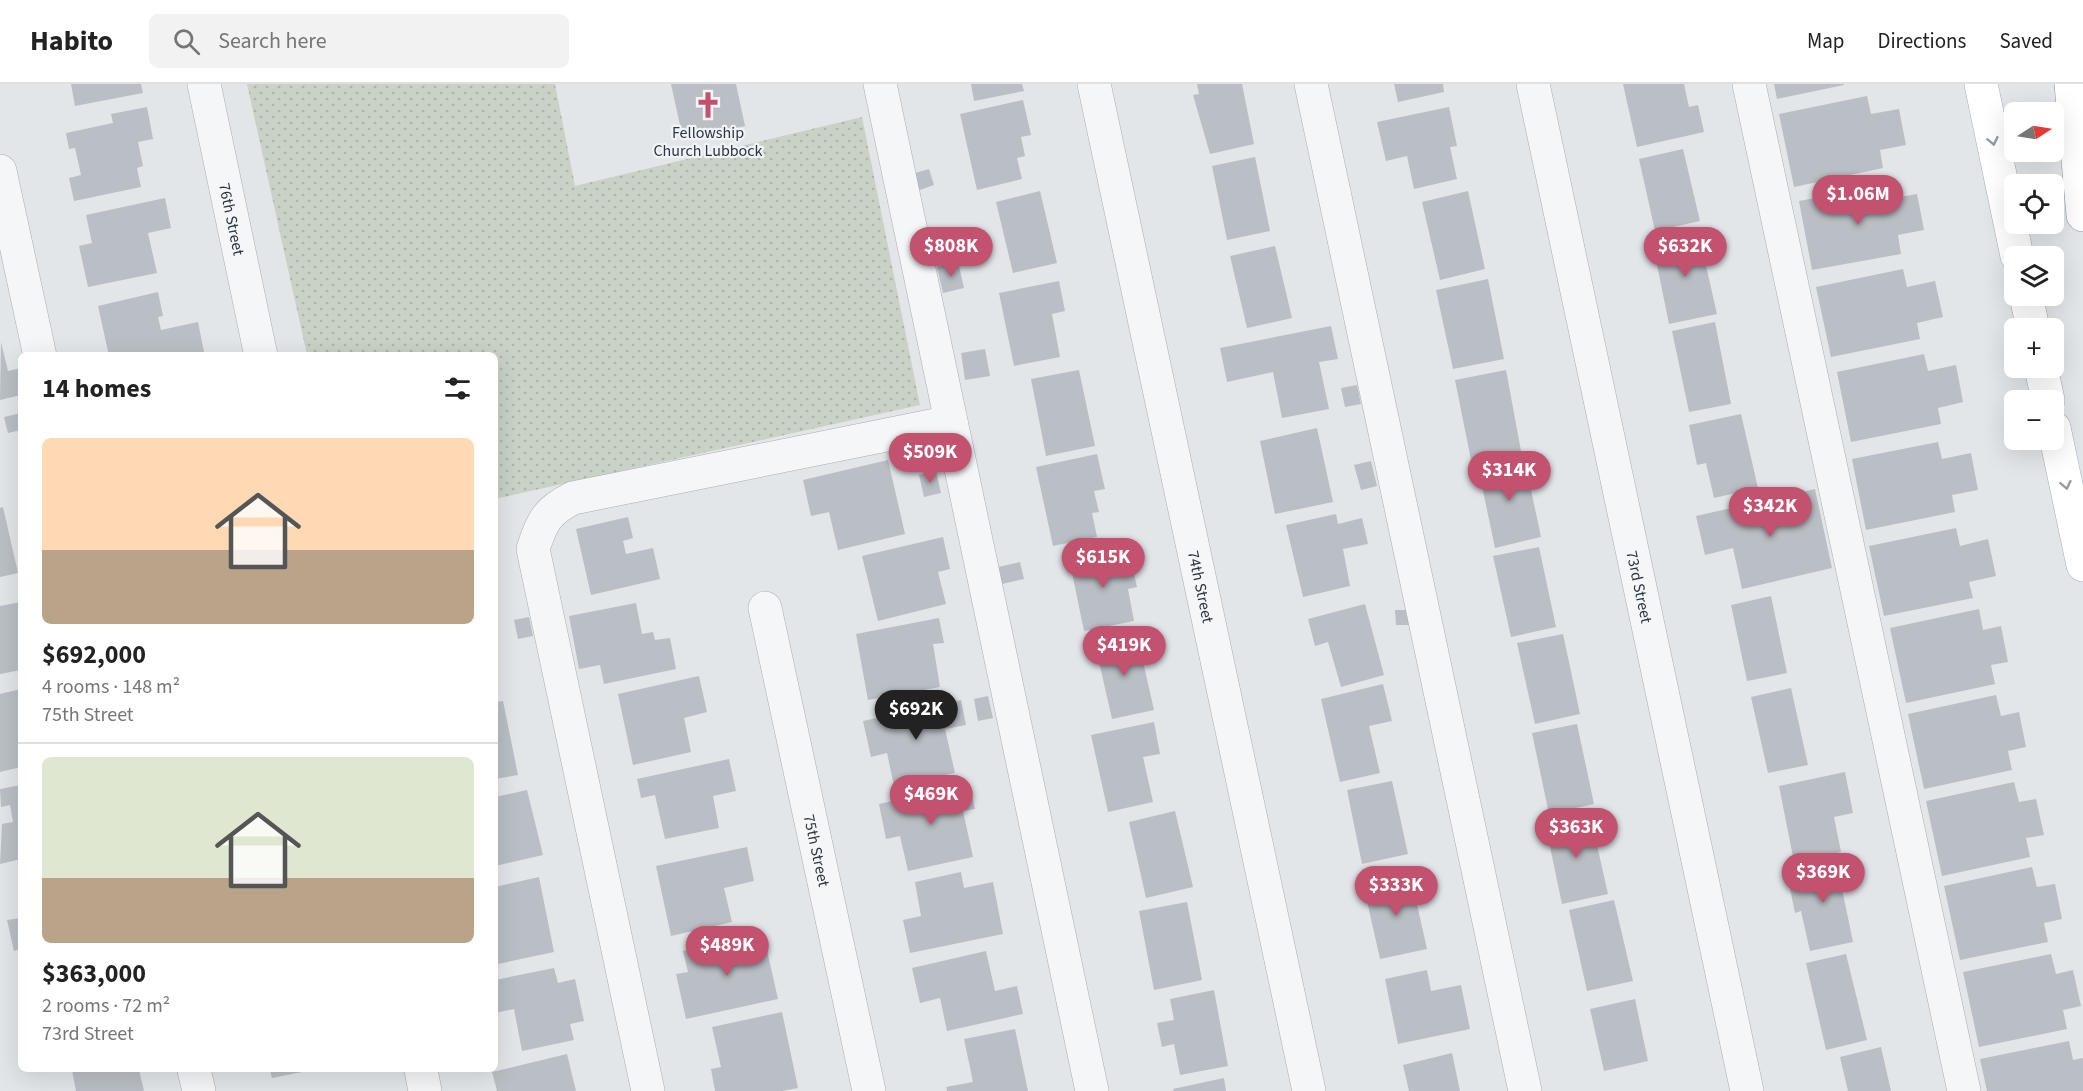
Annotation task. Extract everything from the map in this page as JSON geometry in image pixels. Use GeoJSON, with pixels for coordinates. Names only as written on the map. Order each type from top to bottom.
{"type":"FeatureCollection","features":[{"type":"Feature","properties":{"kind":"main road"},"geometry":{"type":"LineString","coordinates":[[1981,84],[2015,246]]}},
{"type":"Feature","properties":{"kind":"main road"},"geometry":{"type":"LineString","coordinates":[[2071,84],[2083,215]]}},
{"type":"Feature","properties":{"kind":"main road"},"geometry":{"type":"LineString","coordinates":[[2059,450],[2083,565]]}},
{"type":"Feature","properties":{"kind":"street","name":"76th Street"},"geometry":{"type":"LineString","coordinates":[[204,84],[260,352]]}},
{"type":"Feature","properties":{"kind":"street"},"geometry":{"type":"LineString","coordinates":[[880,84],[1092,1091]]}},
{"type":"Feature","properties":{"kind":"street","name":"74th Street"},"geometry":{"type":"LineString","coordinates":[[1094,84],[1309,1091]]}},
{"type":"Feature","properties":{"kind":"street"},"geometry":{"type":"LineString","coordinates":[[1311,84],[1525,1091]]}},
{"type":"Feature","properties":{"kind":"street","name":"73rd Street"},"geometry":{"type":"LineString","coordinates":[[1533,84],[1747,1091]]}},
{"type":"Feature","properties":{"kind":"street"},"geometry":{"type":"LineString","coordinates":[[1749,84],[1965,1091]]}},
{"type":"Feature","properties":{"kind":"street"},"geometry":{"type":"LineString","coordinates":[[0,171],[39,352]]}},
{"type":"Feature","properties":{"kind":"street"},"geometry":{"type":"LineString","coordinates":[[648,1091],[533,549],[540,528],[553,508],[573,498],[951,422]]}},
{"type":"Feature","properties":{"kind":"street","name":"75th Street"},"geometry":{"type":"LineString","coordinates":[[765,608],[869,1091]]}},
{"type":"Feature","properties":{"kind":"street"},"geometry":{"type":"LineString","coordinates":[[194,1072],[199,1091]]}},
{"type":"Feature","properties":{"kind":"street"},"geometry":{"type":"LineString","coordinates":[[420,1072],[425,1091]]}},
{"type":"Feature","properties":{"kind":"green space"},"geometry":{"type":"Polygon","coordinates":[[[247,84],[555,84],[575,186],[862,117],[920,405],[498,498],[498,352],[306,352],[247,84]]]}},
{"type":"Feature","properties":{"kind":"building"},"geometry":{"type":"Polygon","coordinates":[[[71,84],[141,84],[143,93],[75,106],[71,84]]]}},
{"type":"Feature","properties":{"kind":"building","name":"Fellowship Church Lubbock"},"geometry":{"type":"Polygon","coordinates":[[[671,84],[736,84],[745,126],[683,139],[671,84]]]}},
{"type":"Feature","properties":{"kind":"building"},"geometry":{"type":"Polygon","coordinates":[[[971,84],[1022,84],[1024,91],[974,101],[971,84]]]}},
{"type":"Feature","properties":{"kind":"building"},"geometry":{"type":"Polygon","coordinates":[[[1197,84],[1242,84],[1254,144],[1210,154],[1193,95],[1199,94],[1197,84]]]}},
{"type":"Feature","properties":{"kind":"building"},"geometry":{"type":"Polygon","coordinates":[[[1394,84],[1443,84],[1444,92],[1398,102],[1394,84]]]}},
{"type":"Feature","properties":{"kind":"building"},"geometry":{"type":"Polygon","coordinates":[[[1623,84],[1684,84],[1689,107],[1698,105],[1704,132],[1637,147],[1623,84]]]}},
{"type":"Feature","properties":{"kind":"building"},"geometry":{"type":"Polygon","coordinates":[[[1774,84],[1844,84],[1844,85],[1777,99],[1774,84]]]}},
{"type":"Feature","properties":{"kind":"building"},"geometry":{"type":"Polygon","coordinates":[[[1867,96],[1871,114],[1899,109],[1906,145],[1880,150],[1883,168],[1794,187],[1779,114],[1867,96]]]}},
{"type":"Feature","properties":{"kind":"building"},"geometry":{"type":"Polygon","coordinates":[[[1023,100],[1031,135],[1021,137],[1025,156],[1017,158],[1022,179],[977,190],[960,114],[1023,100]]]}},
{"type":"Feature","properties":{"kind":"building"},"geometry":{"type":"Polygon","coordinates":[[[147,107],[153,139],[138,142],[143,166],[137,168],[141,187],[74,201],[69,178],[81,175],[75,148],[69,149],[66,133],[113,123],[111,114],[147,107]]]}},
{"type":"Feature","properties":{"kind":"building"},"geometry":{"type":"Polygon","coordinates":[[[1449,107],[1457,146],[1450,147],[1457,179],[1414,189],[1407,156],[1386,161],[1377,122],[1449,107]]]}},
{"type":"Feature","properties":{"kind":"building"},"geometry":{"type":"Polygon","coordinates":[[[1683,149],[1700,221],[1655,231],[1639,159],[1683,149]]]}},
{"type":"Feature","properties":{"kind":"building"},"geometry":{"type":"Polygon","coordinates":[[[1255,157],[1270,231],[1227,240],[1212,166],[1255,157]]]}},
{"type":"Feature","properties":{"kind":"building"},"geometry":{"type":"Polygon","coordinates":[[[929,169],[934,185],[917,191],[912,174],[929,169]]]}},
{"type":"Feature","properties":{"kind":"building"},"geometry":{"type":"Polygon","coordinates":[[[1886,185],[1889,199],[1917,194],[1924,230],[1898,235],[1901,254],[1812,270],[1799,201],[1886,185]]]}},
{"type":"Feature","properties":{"kind":"building"},"geometry":{"type":"Polygon","coordinates":[[[1040,191],[1057,263],[1013,273],[996,202],[1040,191]]]}},
{"type":"Feature","properties":{"kind":"building"},"geometry":{"type":"Polygon","coordinates":[[[1468,191],[1485,269],[1440,280],[1422,202],[1468,191]]]}},
{"type":"Feature","properties":{"kind":"building"},"geometry":{"type":"Polygon","coordinates":[[[165,198],[171,228],[148,233],[157,273],[88,287],[79,246],[92,243],[86,215],[165,198]]]}},
{"type":"Feature","properties":{"kind":"building"},"geometry":{"type":"Polygon","coordinates":[[[1707,234],[1712,255],[1704,257],[1717,314],[1669,324],[1653,245],[1707,234]]]}},
{"type":"Feature","properties":{"kind":"building"},"geometry":{"type":"Polygon","coordinates":[[[1275,246],[1292,318],[1247,328],[1230,256],[1275,246]]]}},
{"type":"Feature","properties":{"kind":"building"},"geometry":{"type":"Polygon","coordinates":[[[958,262],[964,288],[943,293],[937,267],[958,262]]]}},
{"type":"Feature","properties":{"kind":"building"},"geometry":{"type":"Polygon","coordinates":[[[1903,269],[1907,287],[1935,281],[1943,317],[1917,323],[1920,339],[1831,357],[1816,287],[1903,269]]]}},
{"type":"Feature","properties":{"kind":"building"},"geometry":{"type":"Polygon","coordinates":[[[1488,279],[1504,359],[1453,369],[1436,290],[1488,279]]]}},
{"type":"Feature","properties":{"kind":"building"},"geometry":{"type":"Polygon","coordinates":[[[1059,281],[1065,311],[1052,314],[1060,357],[1014,366],[999,293],[1059,281]]]}},
{"type":"Feature","properties":{"kind":"building"},"geometry":{"type":"Polygon","coordinates":[[[158,292],[163,316],[158,317],[161,330],[198,322],[204,352],[108,352],[98,306],[158,292]]]}},
{"type":"Feature","properties":{"kind":"building"},"geometry":{"type":"Polygon","coordinates":[[[1715,322],[1731,404],[1689,412],[1672,331],[1715,322]]]}},
{"type":"Feature","properties":{"kind":"building"},"geometry":{"type":"Polygon","coordinates":[[[1331,326],[1338,359],[1319,362],[1329,409],[1282,418],[1273,372],[1227,382],[1220,348],[1331,326]]]}},
{"type":"Feature","properties":{"kind":"building"},"geometry":{"type":"Polygon","coordinates":[[[1,342],[8,371],[18,369],[18,396],[0,400],[1,342]]]}},
{"type":"Feature","properties":{"kind":"building"},"geometry":{"type":"Polygon","coordinates":[[[985,349],[990,376],[965,380],[961,353],[985,349]]]}},
{"type":"Feature","properties":{"kind":"building"},"geometry":{"type":"Polygon","coordinates":[[[1924,354],[1928,371],[1956,365],[1963,402],[1938,408],[1941,424],[1851,442],[1837,372],[1924,354]]]}},
{"type":"Feature","properties":{"kind":"building"},"geometry":{"type":"Polygon","coordinates":[[[1079,370],[1095,446],[1046,456],[1031,379],[1079,370]]]}},
{"type":"Feature","properties":{"kind":"building"},"geometry":{"type":"Polygon","coordinates":[[[1506,370],[1521,451],[1471,460],[1455,380],[1506,370]]]}},
{"type":"Feature","properties":{"kind":"building"},"geometry":{"type":"Polygon","coordinates":[[[1357,385],[1361,404],[1345,407],[1341,388],[1357,385]]]}},
{"type":"Feature","properties":{"kind":"building"},"geometry":{"type":"Polygon","coordinates":[[[18,414],[18,431],[8,433],[4,417],[18,414]]]}},
{"type":"Feature","properties":{"kind":"building"},"geometry":{"type":"Polygon","coordinates":[[[1741,414],[1758,488],[1714,498],[1706,463],[1697,465],[1689,425],[1741,414]]]}},
{"type":"Feature","properties":{"kind":"building"},"geometry":{"type":"Polygon","coordinates":[[[1317,428],[1333,502],[1275,514],[1260,441],[1317,428]]]}},
{"type":"Feature","properties":{"kind":"building"},"geometry":{"type":"Polygon","coordinates":[[[1938,442],[1942,459],[1971,453],[1978,490],[1952,495],[1955,512],[1866,530],[1852,459],[1938,442]]]}},
{"type":"Feature","properties":{"kind":"building"},"geometry":{"type":"Polygon","coordinates":[[[932,448],[936,465],[919,470],[915,453],[932,448]]]}},
{"type":"Feature","properties":{"kind":"building"},"geometry":{"type":"Polygon","coordinates":[[[1097,454],[1105,489],[1094,491],[1099,512],[1092,513],[1097,537],[1053,546],[1036,467],[1097,454]]]}},
{"type":"Feature","properties":{"kind":"building"},"geometry":{"type":"Polygon","coordinates":[[[1524,457],[1541,537],[1495,548],[1478,467],[1524,457]]]}},
{"type":"Feature","properties":{"kind":"building"},"geometry":{"type":"Polygon","coordinates":[[[888,460],[905,534],[838,550],[829,512],[811,516],[803,480],[888,460]]]}},
{"type":"Feature","properties":{"kind":"building"},"geometry":{"type":"Polygon","coordinates":[[[1371,461],[1377,486],[1361,490],[1354,465],[1371,461]]]}},
{"type":"Feature","properties":{"kind":"building"},"geometry":{"type":"Polygon","coordinates":[[[936,471],[941,493],[924,497],[919,475],[936,471]]]}},
{"type":"Feature","properties":{"kind":"building"},"geometry":{"type":"Polygon","coordinates":[[[1815,489],[1832,568],[1742,589],[1733,548],[1705,555],[1696,516],[1815,489]]]}},
{"type":"Feature","properties":{"kind":"building"},"geometry":{"type":"Polygon","coordinates":[[[3,507],[18,573],[0,577],[0,508],[3,507]]]}},
{"type":"Feature","properties":{"kind":"building"},"geometry":{"type":"Polygon","coordinates":[[[1336,514],[1338,524],[1362,518],[1368,544],[1343,549],[1350,586],[1303,597],[1286,525],[1336,514]]]}},
{"type":"Feature","properties":{"kind":"building"},"geometry":{"type":"Polygon","coordinates":[[[628,517],[633,538],[623,541],[626,554],[653,548],[660,579],[591,595],[576,529],[628,517]]]}},
{"type":"Feature","properties":{"kind":"building"},"geometry":{"type":"Polygon","coordinates":[[[1956,528],[1960,546],[1988,539],[1996,576],[1969,582],[1973,598],[1884,616],[1869,546],[1956,528]]]}},
{"type":"Feature","properties":{"kind":"building"},"geometry":{"type":"Polygon","coordinates":[[[943,537],[950,569],[938,572],[946,604],[878,621],[862,556],[943,537]]]}},
{"type":"Feature","properties":{"kind":"building"},"geometry":{"type":"Polygon","coordinates":[[[1539,547],[1556,627],[1511,637],[1493,556],[1539,547]]]}},
{"type":"Feature","properties":{"kind":"building"},"geometry":{"type":"Polygon","coordinates":[[[1118,548],[1122,567],[1132,565],[1137,587],[1128,589],[1134,621],[1084,631],[1069,558],[1118,548]]]}},
{"type":"Feature","properties":{"kind":"building"},"geometry":{"type":"Polygon","coordinates":[[[1020,562],[1024,579],[1002,584],[998,567],[1020,562]]]}},
{"type":"Feature","properties":{"kind":"building"},"geometry":{"type":"Polygon","coordinates":[[[1771,596],[1787,673],[1747,681],[1731,605],[1771,596]]]}},
{"type":"Feature","properties":{"kind":"building"},"geometry":{"type":"Polygon","coordinates":[[[18,603],[18,671],[0,674],[0,606],[18,603]]]}},
{"type":"Feature","properties":{"kind":"building"},"geometry":{"type":"Polygon","coordinates":[[[636,603],[642,634],[653,632],[655,640],[670,638],[676,669],[604,684],[600,665],[579,669],[569,616],[636,603]]]}},
{"type":"Feature","properties":{"kind":"building"},"geometry":{"type":"Polygon","coordinates":[[[1365,604],[1384,675],[1341,687],[1328,642],[1315,646],[1308,619],[1365,604]]]}},
{"type":"Feature","properties":{"kind":"building"},"geometry":{"type":"Polygon","coordinates":[[[1979,609],[1983,630],[2001,626],[2008,662],[1991,665],[1995,684],[1906,703],[1890,628],[1979,609]]]}},
{"type":"Feature","properties":{"kind":"building"},"geometry":{"type":"Polygon","coordinates":[[[1395,610],[1409,610],[1410,625],[1396,625],[1395,610]]]}},
{"type":"Feature","properties":{"kind":"building"},"geometry":{"type":"Polygon","coordinates":[[[529,617],[533,636],[518,639],[514,620],[529,617]]]}},
{"type":"Feature","properties":{"kind":"building"},"geometry":{"type":"Polygon","coordinates":[[[939,618],[944,643],[933,644],[940,687],[868,700],[856,634],[939,618]]]}},
{"type":"Feature","properties":{"kind":"building"},"geometry":{"type":"Polygon","coordinates":[[[1563,634],[1580,714],[1535,724],[1517,643],[1563,634]]]}},
{"type":"Feature","properties":{"kind":"building"},"geometry":{"type":"Polygon","coordinates":[[[1137,635],[1154,710],[1112,719],[1095,644],[1137,635]]]}},
{"type":"Feature","properties":{"kind":"building"},"geometry":{"type":"Polygon","coordinates":[[[699,676],[707,712],[684,718],[691,752],[633,765],[618,694],[699,676]]]}},
{"type":"Feature","properties":{"kind":"building"},"geometry":{"type":"Polygon","coordinates":[[[1383,684],[1392,721],[1369,726],[1380,773],[1340,782],[1321,699],[1383,684]]]}},
{"type":"Feature","properties":{"kind":"building"},"geometry":{"type":"Polygon","coordinates":[[[1791,688],[1808,765],[1768,773],[1751,697],[1791,688]]]}},
{"type":"Feature","properties":{"kind":"building"},"geometry":{"type":"Polygon","coordinates":[[[18,690],[18,768],[0,772],[0,694],[18,690]]]}},
{"type":"Feature","properties":{"kind":"building"},"geometry":{"type":"Polygon","coordinates":[[[1996,695],[2001,716],[2019,712],[2026,747],[2008,751],[2012,770],[1924,789],[1908,714],[1996,695]]]}},
{"type":"Feature","properties":{"kind":"building"},"geometry":{"type":"Polygon","coordinates":[[[988,696],[993,718],[978,721],[974,699],[988,696]]]}},
{"type":"Feature","properties":{"kind":"building"},"geometry":{"type":"Polygon","coordinates":[[[961,700],[966,725],[945,729],[955,773],[894,786],[887,753],[871,757],[863,721],[961,700]]]}},
{"type":"Feature","properties":{"kind":"building"},"geometry":{"type":"Polygon","coordinates":[[[503,701],[518,775],[498,778],[498,702],[503,701]]]}},
{"type":"Feature","properties":{"kind":"building"},"geometry":{"type":"Polygon","coordinates":[[[1154,722],[1160,754],[1143,757],[1153,802],[1108,812],[1091,735],[1154,722]]]}},
{"type":"Feature","properties":{"kind":"building"},"geometry":{"type":"Polygon","coordinates":[[[1577,724],[1594,804],[1549,814],[1532,733],[1577,724]]]}},
{"type":"Feature","properties":{"kind":"building"},"geometry":{"type":"Polygon","coordinates":[[[729,759],[736,791],[713,796],[719,828],[665,839],[655,795],[641,798],[637,779],[729,759]]]}},
{"type":"Feature","properties":{"kind":"building"},"geometry":{"type":"Polygon","coordinates":[[[1845,772],[1853,813],[1834,817],[1841,852],[1794,862],[1779,786],[1845,772]]]}},
{"type":"Feature","properties":{"kind":"building"},"geometry":{"type":"Polygon","coordinates":[[[1392,781],[1408,854],[1362,864],[1347,790],[1392,781]]]}},
{"type":"Feature","properties":{"kind":"building"},"geometry":{"type":"Polygon","coordinates":[[[2014,782],[2019,802],[2036,799],[2044,835],[2026,838],[2030,857],[1942,876],[1926,801],[2014,782]]]}},
{"type":"Feature","properties":{"kind":"building"},"geometry":{"type":"Polygon","coordinates":[[[969,784],[975,809],[963,811],[973,857],[908,871],[900,836],[886,839],[879,804],[969,784]]]}},
{"type":"Feature","properties":{"kind":"building"},"geometry":{"type":"Polygon","coordinates":[[[18,786],[18,860],[0,864],[2,824],[13,822],[10,805],[1,807],[0,789],[18,786]]]}},
{"type":"Feature","properties":{"kind":"building"},"geometry":{"type":"Polygon","coordinates":[[[527,790],[543,855],[498,865],[498,796],[527,790]]]}},
{"type":"Feature","properties":{"kind":"building"},"geometry":{"type":"Polygon","coordinates":[[[1175,811],[1193,887],[1146,898],[1129,822],[1175,811]]]}},
{"type":"Feature","properties":{"kind":"building"},"geometry":{"type":"Polygon","coordinates":[[[1590,814],[1608,894],[1562,904],[1545,823],[1590,814]]]}},
{"type":"Feature","properties":{"kind":"building"},"geometry":{"type":"Polygon","coordinates":[[[747,847],[754,881],[724,888],[732,922],[671,936],[656,866],[747,847]]]}},
{"type":"Feature","properties":{"kind":"building"},"geometry":{"type":"Polygon","coordinates":[[[1838,863],[1839,867],[1849,865],[1854,886],[1842,889],[1853,942],[1810,951],[1801,911],[1795,913],[1787,874],[1838,863]]]}},
{"type":"Feature","properties":{"kind":"building"},"geometry":{"type":"Polygon","coordinates":[[[2032,867],[2037,887],[2055,884],[2062,919],[2044,923],[2048,942],[1960,960],[1944,886],[2032,867]]]}},
{"type":"Feature","properties":{"kind":"building"},"geometry":{"type":"Polygon","coordinates":[[[961,872],[964,888],[993,882],[1003,934],[910,953],[903,920],[921,916],[915,882],[961,872]]]}},
{"type":"Feature","properties":{"kind":"building"},"geometry":{"type":"Polygon","coordinates":[[[1410,873],[1427,949],[1380,959],[1367,901],[1377,898],[1373,881],[1410,873]]]}},
{"type":"Feature","properties":{"kind":"building"},"geometry":{"type":"Polygon","coordinates":[[[539,877],[554,952],[498,964],[498,886],[539,877]]]}},
{"type":"Feature","properties":{"kind":"building"},"geometry":{"type":"Polygon","coordinates":[[[1614,900],[1633,981],[1587,991],[1569,910],[1614,900]]]}},
{"type":"Feature","properties":{"kind":"building"},"geometry":{"type":"Polygon","coordinates":[[[1187,902],[1202,980],[1154,990],[1139,911],[1187,902]]]}},
{"type":"Feature","properties":{"kind":"building"},"geometry":{"type":"Polygon","coordinates":[[[18,918],[18,950],[14,951],[7,920],[18,918]]]}},
{"type":"Feature","properties":{"kind":"building"},"geometry":{"type":"Polygon","coordinates":[[[763,933],[778,999],[686,1019],[676,974],[688,972],[683,951],[763,933]]]}},
{"type":"Feature","properties":{"kind":"building"},"geometry":{"type":"Polygon","coordinates":[[[986,951],[995,991],[1017,986],[1023,1014],[947,1031],[940,998],[920,1003],[912,968],[986,951]]]}},
{"type":"Feature","properties":{"kind":"building"},"geometry":{"type":"Polygon","coordinates":[[[1846,954],[1867,1040],[1826,1050],[1806,963],[1846,954]]]}},
{"type":"Feature","properties":{"kind":"building"},"geometry":{"type":"Polygon","coordinates":[[[2051,954],[2056,974],[2073,970],[2081,1006],[2063,1010],[2067,1029],[1979,1047],[1963,972],[2051,954]]]}},
{"type":"Feature","properties":{"kind":"building"},"geometry":{"type":"Polygon","coordinates":[[[554,968],[558,983],[575,979],[584,1021],[570,1024],[574,1040],[522,1051],[514,1009],[498,1012],[498,979],[554,968]]]}},
{"type":"Feature","properties":{"kind":"building"},"geometry":{"type":"Polygon","coordinates":[[[1427,970],[1431,991],[1461,985],[1470,1029],[1398,1044],[1385,979],[1427,970]]]}},
{"type":"Feature","properties":{"kind":"building"},"geometry":{"type":"Polygon","coordinates":[[[1214,990],[1228,1066],[1180,1075],[1174,1044],[1162,1047],[1157,1023],[1174,1020],[1170,999],[1214,990]]]}},
{"type":"Feature","properties":{"kind":"building"},"geometry":{"type":"Polygon","coordinates":[[[1635,999],[1648,1061],[1604,1071],[1590,1009],[1635,999]]]}},
{"type":"Feature","properties":{"kind":"building"},"geometry":{"type":"Polygon","coordinates":[[[782,1012],[798,1088],[782,1091],[715,1091],[711,1069],[721,1067],[712,1027],[782,1012]]]}},
{"type":"Feature","properties":{"kind":"building"},"geometry":{"type":"Polygon","coordinates":[[[1015,1029],[1028,1091],[947,1091],[946,1087],[973,1082],[964,1039],[1015,1029]]]}},
{"type":"Feature","properties":{"kind":"building"},"geometry":{"type":"Polygon","coordinates":[[[2069,1041],[2073,1060],[2083,1058],[2083,1091],[1987,1091],[1980,1059],[2069,1041]]]}},
{"type":"Feature","properties":{"kind":"building"},"geometry":{"type":"Polygon","coordinates":[[[1881,1047],[1891,1091],[1848,1091],[1840,1057],[1881,1047]]]}},
{"type":"Feature","properties":{"kind":"building"},"geometry":{"type":"Polygon","coordinates":[[[1452,1053],[1460,1091],[1409,1091],[1403,1065],[1452,1053]]]}},
{"type":"Feature","properties":{"kind":"building"},"geometry":{"type":"Polygon","coordinates":[[[567,1054],[576,1091],[497,1091],[492,1072],[567,1054]]]}},
{"type":"Feature","properties":{"kind":"building"},"geometry":{"type":"Polygon","coordinates":[[[72,1072],[139,1072],[144,1091],[76,1091],[72,1072]]]}},
{"type":"Feature","properties":{"kind":"building"},"geometry":{"type":"Polygon","coordinates":[[[270,1072],[302,1072],[272,1078],[270,1072]]]}},
{"type":"Feature","properties":{"kind":"building"},"geometry":{"type":"Polygon","coordinates":[[[1224,1078],[1226,1091],[1174,1091],[1173,1089],[1224,1078]]]}},
{"type":"Feature","properties":{"kind":"place","name":"Fellowship Church Lubbock"},"geometry":{"type":"Point","coordinates":[708,105]}}]}
